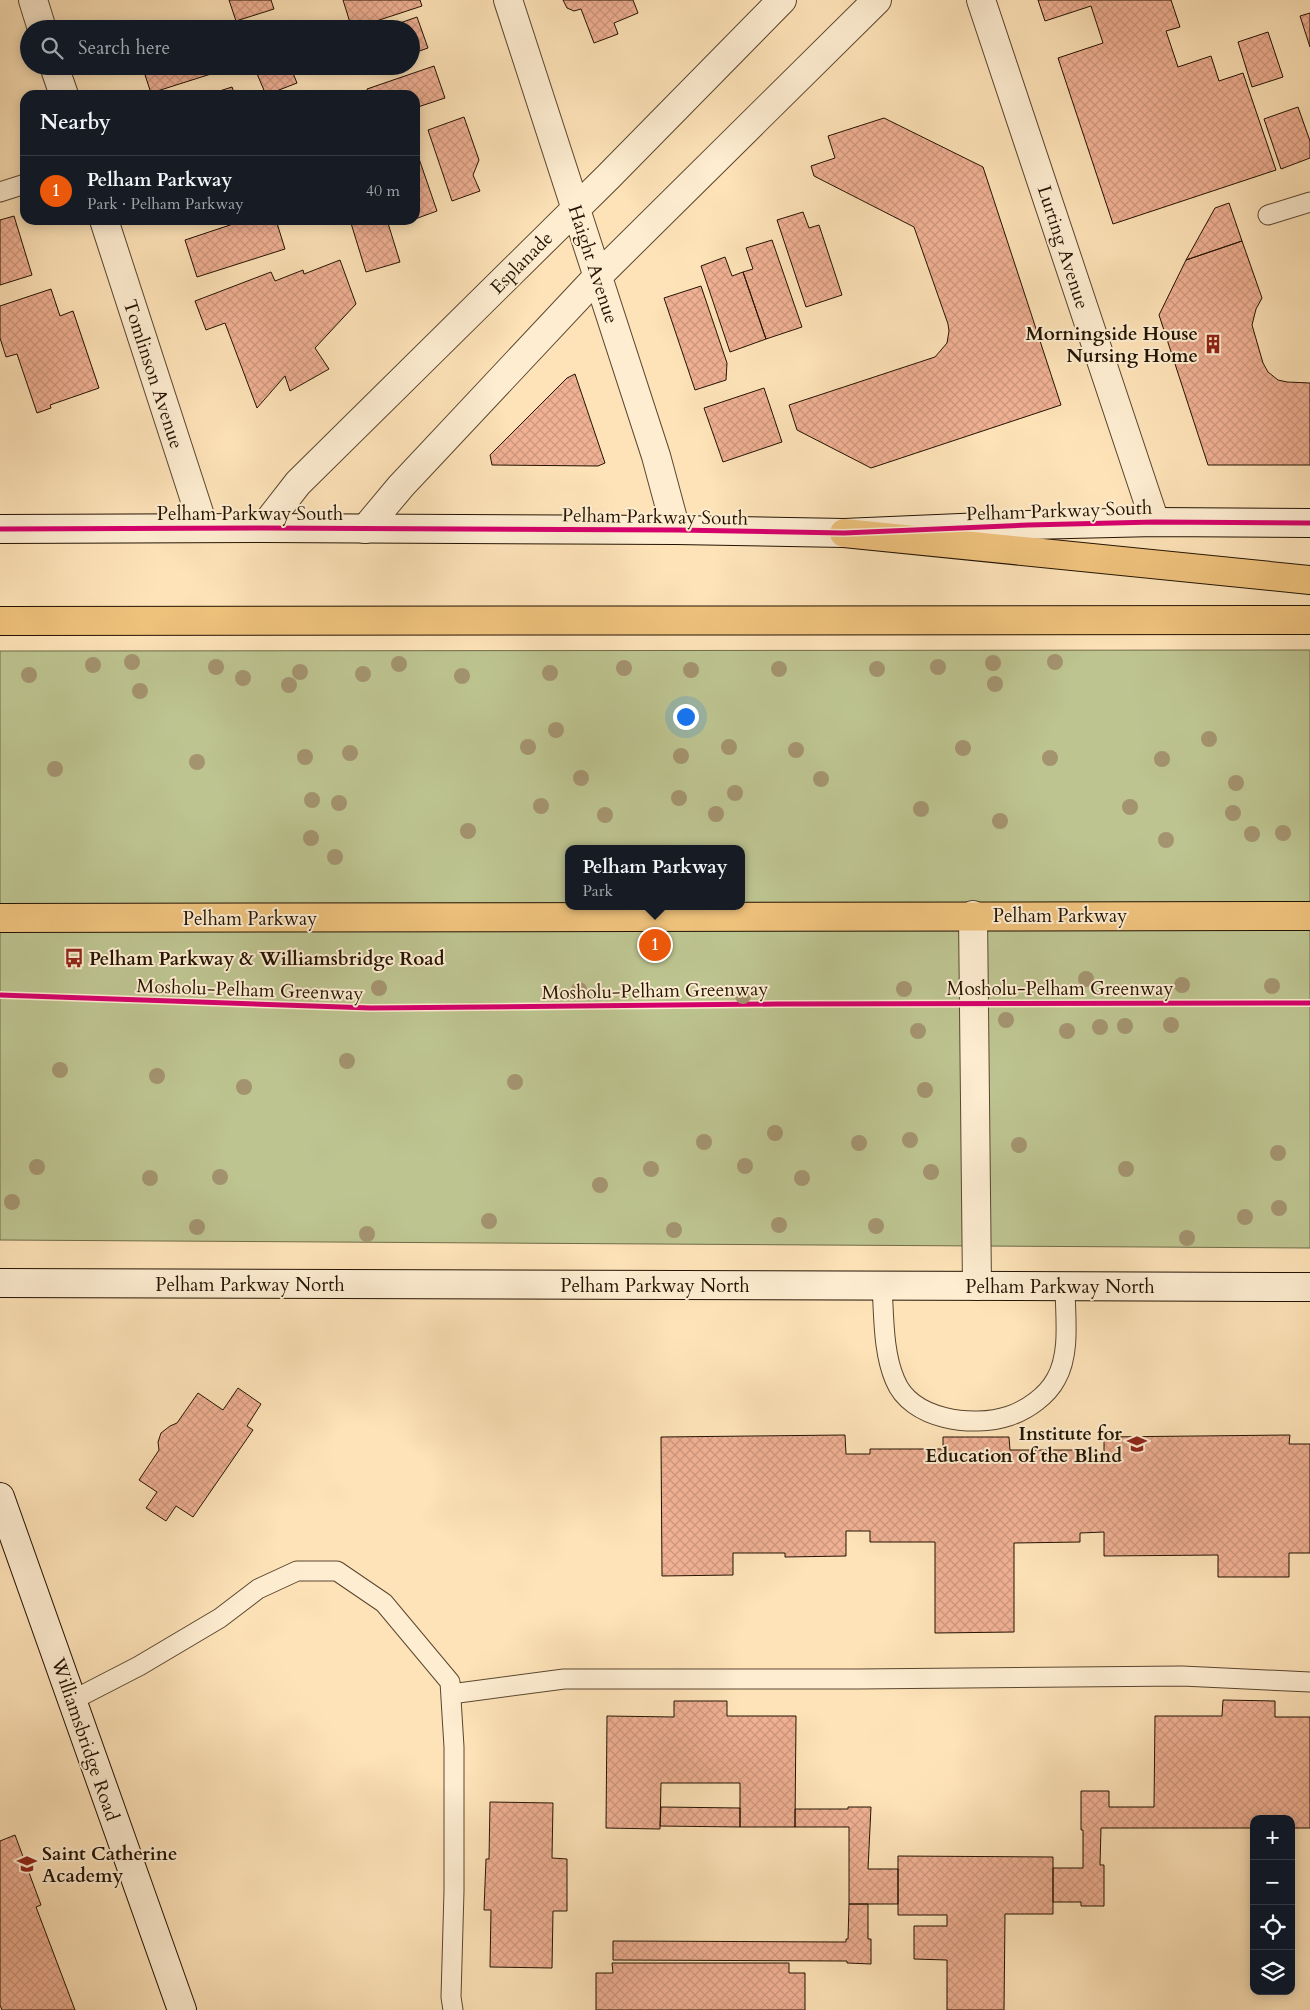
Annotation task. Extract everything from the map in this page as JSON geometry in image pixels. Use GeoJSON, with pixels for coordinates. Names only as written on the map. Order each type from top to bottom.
{"type":"FeatureCollection","features":[{"type":"Feature","properties":{"kind":"main road"},"geometry":{"type":"LineString","coordinates":[[844,533],[1310,580]]}},
{"type":"Feature","properties":{"kind":"main road"},"geometry":{"type":"LineString","coordinates":[[0,621],[1310,620]]}},
{"type":"Feature","properties":{"kind":"main road","name":"Pelham Parkway"},"geometry":{"type":"LineString","coordinates":[[0,918],[972,915],[1310,916]]}},
{"type":"Feature","properties":{"kind":"street"},"geometry":{"type":"LineString","coordinates":[[33,0],[39,20]]}},
{"type":"Feature","properties":{"kind":"street","name":"Haight Avenue"},"geometry":{"type":"LineString","coordinates":[[508,0],[656,456],[676,530]]}},
{"type":"Feature","properties":{"kind":"street","name":"Esplanade"},"geometry":{"type":"LineString","coordinates":[[263,528],[298,483],[576,208],[782,0]]}},
{"type":"Feature","properties":{"kind":"street"},"geometry":{"type":"LineString","coordinates":[[365,529],[402,486],[598,276],[877,0]]}},
{"type":"Feature","properties":{"kind":"street","name":"Lurting Avenue"},"geometry":{"type":"LineString","coordinates":[[981,0],[1155,522]]}},
{"type":"Feature","properties":{"kind":"street"},"geometry":{"type":"LineString","coordinates":[[57,75],[62,90]]}},
{"type":"Feature","properties":{"kind":"street","name":"Tomlinson Avenue"},"geometry":{"type":"LineString","coordinates":[[106,225],[204,528]]}},
{"type":"Feature","properties":{"kind":"street","name":"Pelham Parkway South"},"geometry":{"type":"LineString","coordinates":[[0,529],[263,528],[676,530],[844,533],[1155,522],[1310,523]]}},
{"type":"Feature","properties":{"kind":"street"},"geometry":{"type":"LineString","coordinates":[[972,915],[977,1286]]}},
{"type":"Feature","properties":{"kind":"street","name":"Pelham Parkway North"},"geometry":{"type":"LineString","coordinates":[[0,1282],[1310,1287]]}},
{"type":"Feature","properties":{"kind":"street","name":"Williamsbridge Road"},"geometry":{"type":"LineString","coordinates":[[0,1497],[182,2010]]}},
{"type":"Feature","properties":{"kind":"lane"},"geometry":{"type":"LineString","coordinates":[[0,192],[20,186]]}},
{"type":"Feature","properties":{"kind":"lane"},"geometry":{"type":"LineString","coordinates":[[1268,214],[1310,202]]}},
{"type":"Feature","properties":{"kind":"lane"},"geometry":{"type":"LineString","coordinates":[[882,1286],[888,1359],[895,1382],[907,1399],[923,1409],[944,1418],[961,1421],[991,1420],[1009,1416],[1042,1396],[1056,1379],[1063,1359],[1065,1342],[1065,1285]]}},
{"type":"Feature","properties":{"kind":"lane"},"geometry":{"type":"LineString","coordinates":[[72,1700],[139,1666],[220,1618],[258,1589],[297,1571],[337,1571],[384,1603],[450,1682],[454,1747],[454,1891],[451,1997],[454,2010]]}},
{"type":"Feature","properties":{"kind":"lane"},"geometry":{"type":"LineString","coordinates":[[451,1694],[564,1679],[1182,1676],[1310,1682]]}},
{"type":"Feature","properties":{"kind":"green space"},"geometry":{"type":"Polygon","coordinates":[[[1310,650],[1310,1248],[0,1240],[0,651],[1310,650]]]}},
{"type":"Feature","properties":{"kind":"building"},"geometry":{"type":"Polygon","coordinates":[[[229,0],[271,0],[274,9],[236,20],[229,0]]]}},
{"type":"Feature","properties":{"kind":"building"},"geometry":{"type":"Polygon","coordinates":[[[343,0],[420,0],[422,6],[379,20],[349,20],[343,0]]]}},
{"type":"Feature","properties":{"kind":"building"},"geometry":{"type":"Polygon","coordinates":[[[563,0],[633,0],[638,13],[614,23],[618,34],[594,43],[581,9],[574,11],[567,8],[563,0]]]}},
{"type":"Feature","properties":{"kind":"building"},"geometry":{"type":"Polygon","coordinates":[[[1038,0],[1171,0],[1180,27],[1166,31],[1178,67],[1211,56],[1219,81],[1243,73],[1276,170],[1113,224],[1058,58],[1103,43],[1091,6],[1045,21],[1038,0]]]}},
{"type":"Feature","properties":{"kind":"building"},"geometry":{"type":"Polygon","coordinates":[[[1310,13],[1310,47],[1300,16],[1310,13]]]}},
{"type":"Feature","properties":{"kind":"building"},"geometry":{"type":"Polygon","coordinates":[[[420,25],[428,48],[420,51],[420,25]]]}},
{"type":"Feature","properties":{"kind":"building"},"geometry":{"type":"Polygon","coordinates":[[[1268,32],[1283,77],[1252,87],[1238,42],[1268,32]]]}},
{"type":"Feature","properties":{"kind":"building"},"geometry":{"type":"Polygon","coordinates":[[[434,66],[445,98],[420,106],[420,90],[367,90],[408,75],[420,75],[420,71],[434,66]]]}},
{"type":"Feature","properties":{"kind":"building"},"geometry":{"type":"Polygon","coordinates":[[[145,75],[208,75],[160,90],[150,90],[145,75]]]}},
{"type":"Feature","properties":{"kind":"building"},"geometry":{"type":"Polygon","coordinates":[[[258,75],[294,75],[297,83],[279,90],[264,90],[258,75]]]}},
{"type":"Feature","properties":{"kind":"building"},"geometry":{"type":"Polygon","coordinates":[[[232,87],[233,90],[223,90],[232,87]]]}},
{"type":"Feature","properties":{"kind":"building"},"geometry":{"type":"Polygon","coordinates":[[[1298,107],[1310,141],[1310,158],[1281,169],[1264,119],[1298,107]]]}},
{"type":"Feature","properties":{"kind":"building"},"geometry":{"type":"Polygon","coordinates":[[[464,117],[479,160],[473,175],[480,191],[452,201],[428,130],[464,117]]]}},
{"type":"Feature","properties":{"kind":"building"},"geometry":{"type":"Polygon","coordinates":[[[884,118],[983,167],[1061,405],[871,468],[797,430],[789,405],[935,357],[947,343],[948,324],[914,227],[814,176],[811,166],[835,158],[828,136],[884,118]]]}},
{"type":"Feature","properties":{"kind":"building"},"geometry":{"type":"Polygon","coordinates":[[[420,162],[437,211],[420,217],[420,162]]]}},
{"type":"Feature","properties":{"kind":"building"},"geometry":{"type":"Polygon","coordinates":[[[1229,203],[1242,241],[1186,260],[1215,208],[1229,203]]]}},
{"type":"Feature","properties":{"kind":"building"},"geometry":{"type":"Polygon","coordinates":[[[803,212],[809,228],[819,225],[842,295],[806,307],[777,220],[803,212]]]}},
{"type":"Feature","properties":{"kind":"building"},"geometry":{"type":"Polygon","coordinates":[[[14,216],[32,275],[0,285],[0,220],[14,216]]]}},
{"type":"Feature","properties":{"kind":"building"},"geometry":{"type":"Polygon","coordinates":[[[230,225],[278,225],[285,249],[197,277],[185,240],[230,225]]]}},
{"type":"Feature","properties":{"kind":"building"},"geometry":{"type":"Polygon","coordinates":[[[352,225],[389,225],[400,262],[366,272],[352,225]]]}},
{"type":"Feature","properties":{"kind":"building"},"geometry":{"type":"Polygon","coordinates":[[[772,240],[802,327],[766,339],[743,272],[753,269],[746,248],[772,240]]]}},
{"type":"Feature","properties":{"kind":"building","name":"Morningside House Nursing Home"},"geometry":{"type":"Polygon","coordinates":[[[1242,241],[1262,298],[1256,309],[1252,325],[1263,363],[1268,372],[1278,380],[1310,383],[1310,465],[1208,465],[1159,315],[1186,260],[1242,241]]]}},
{"type":"Feature","properties":{"kind":"building"},"geometry":{"type":"Polygon","coordinates":[[[725,257],[732,276],[743,272],[766,339],[730,352],[701,266],[725,257]]]}},
{"type":"Feature","properties":{"kind":"building"},"geometry":{"type":"Polygon","coordinates":[[[340,260],[356,304],[315,348],[329,369],[290,391],[285,376],[257,408],[225,323],[206,330],[195,301],[271,272],[275,281],[303,270],[304,274],[340,260]]]}},
{"type":"Feature","properties":{"kind":"building"},"geometry":{"type":"Polygon","coordinates":[[[701,286],[727,363],[726,380],[695,390],[664,298],[701,286]]]}},
{"type":"Feature","properties":{"kind":"building"},"geometry":{"type":"Polygon","coordinates":[[[51,289],[60,316],[73,311],[99,388],[50,405],[51,408],[37,413],[17,354],[6,357],[0,338],[0,306],[51,289]]]}},
{"type":"Feature","properties":{"kind":"building"},"geometry":{"type":"Polygon","coordinates":[[[575,374],[605,463],[598,466],[492,465],[490,455],[567,378],[575,374]]]}},
{"type":"Feature","properties":{"kind":"building"},"geometry":{"type":"Polygon","coordinates":[[[764,388],[782,442],[723,462],[704,408],[764,388]]]}},
{"type":"Feature","properties":{"kind":"building"},"geometry":{"type":"Polygon","coordinates":[[[238,1388],[261,1404],[247,1426],[253,1430],[193,1517],[176,1506],[166,1521],[146,1508],[157,1492],[139,1480],[159,1450],[158,1442],[161,1433],[177,1423],[198,1393],[223,1410],[238,1388]]]}},
{"type":"Feature","properties":{"kind":"building"},"geometry":{"type":"Polygon","coordinates":[[[845,1435],[846,1454],[870,1454],[870,1449],[943,1449],[943,1437],[1009,1437],[1010,1450],[1081,1450],[1081,1454],[1104,1453],[1104,1437],[1290,1435],[1289,1444],[1310,1444],[1310,1553],[1289,1553],[1289,1577],[1218,1577],[1218,1555],[1104,1556],[1104,1532],[1080,1533],[1080,1542],[1014,1543],[1014,1632],[935,1633],[935,1542],[870,1542],[870,1531],[846,1531],[846,1556],[785,1557],[785,1553],[733,1553],[733,1575],[662,1576],[661,1437],[845,1435]]]}},
{"type":"Feature","properties":{"kind":"building"},"geometry":{"type":"Polygon","coordinates":[[[1223,1700],[1275,1701],[1275,1717],[1310,1717],[1310,1828],[1295,1828],[1295,1815],[1250,1815],[1250,1828],[1101,1828],[1100,1865],[1104,1865],[1104,1906],[1081,1906],[1081,1902],[1053,1902],[1053,1868],[1083,1868],[1081,1791],[1109,1791],[1109,1807],[1154,1807],[1155,1716],[1222,1716],[1223,1700]]]}},
{"type":"Feature","properties":{"kind":"building"},"geometry":{"type":"Polygon","coordinates":[[[674,1701],[727,1701],[727,1716],[796,1716],[795,1827],[740,1827],[740,1783],[661,1783],[660,1829],[606,1828],[607,1716],[674,1717],[674,1701]]]}},
{"type":"Feature","properties":{"kind":"building"},"geometry":{"type":"Polygon","coordinates":[[[490,1802],[553,1803],[552,1858],[567,1859],[567,1911],[553,1911],[552,1968],[490,1967],[491,1910],[484,1910],[486,1859],[489,1859],[490,1802]]]}},
{"type":"Feature","properties":{"kind":"building"},"geometry":{"type":"Polygon","coordinates":[[[661,1807],[740,1808],[740,1827],[660,1826],[661,1807]]]}},
{"type":"Feature","properties":{"kind":"building"},"geometry":{"type":"Polygon","coordinates":[[[848,1807],[871,1807],[868,1869],[898,1869],[898,1904],[849,1904],[849,1827],[795,1827],[795,1809],[848,1809],[848,1807]]]}},
{"type":"Feature","properties":{"kind":"building"},"geometry":{"type":"Polygon","coordinates":[[[15,1835],[41,1905],[36,1907],[75,2010],[2,2010],[0,2005],[0,1841],[15,1835]]]}},
{"type":"Feature","properties":{"kind":"building"},"geometry":{"type":"Polygon","coordinates":[[[898,1856],[1053,1857],[1053,1914],[1005,1914],[1004,2010],[947,2010],[947,1960],[914,1959],[914,1926],[947,1926],[947,1915],[898,1915],[898,1856]]]}},
{"type":"Feature","properties":{"kind":"building"},"geometry":{"type":"Polygon","coordinates":[[[849,1904],[868,1904],[868,1939],[871,1939],[871,1964],[847,1963],[847,1961],[613,1960],[613,1941],[846,1942],[846,1939],[848,1939],[849,1904]]]}},
{"type":"Feature","properties":{"kind":"building"},"geometry":{"type":"Polygon","coordinates":[[[612,1963],[789,1963],[789,1973],[805,1973],[805,2010],[596,2010],[596,1973],[613,1973],[612,1963]]]}},
{"type":"Feature","properties":{"kind":"cycle path"},"geometry":{"type":"LineString","coordinates":[[0,529],[263,528],[676,530],[844,533],[1155,522],[1310,523]]}},
{"type":"Feature","properties":{"kind":"cycle path","name":"Mosholu-Pelham Greenway"},"geometry":{"type":"LineString","coordinates":[[0,995],[371,1008],[776,1004],[1310,1003]]}},
{"type":"Feature","properties":{"kind":"place","name":"Morningside House Nursing Home"},"geometry":{"type":"Point","coordinates":[1213,344]}},
{"type":"Feature","properties":{"kind":"place","name":"Pelham Parkway"},"geometry":{"type":"Point","coordinates":[655,945]}},
{"type":"Feature","properties":{"kind":"place","name":"Pelham Parkway & Williamsbridge Road"},"geometry":{"type":"Point","coordinates":[74,958]}},
{"type":"Feature","properties":{"kind":"place","name":"Institute for Education of the Blind"},"geometry":{"type":"Point","coordinates":[1137,1444]}},
{"type":"Feature","properties":{"kind":"place","name":"Saint Catherine Academy"},"geometry":{"type":"Point","coordinates":[27,1864]}}]}
